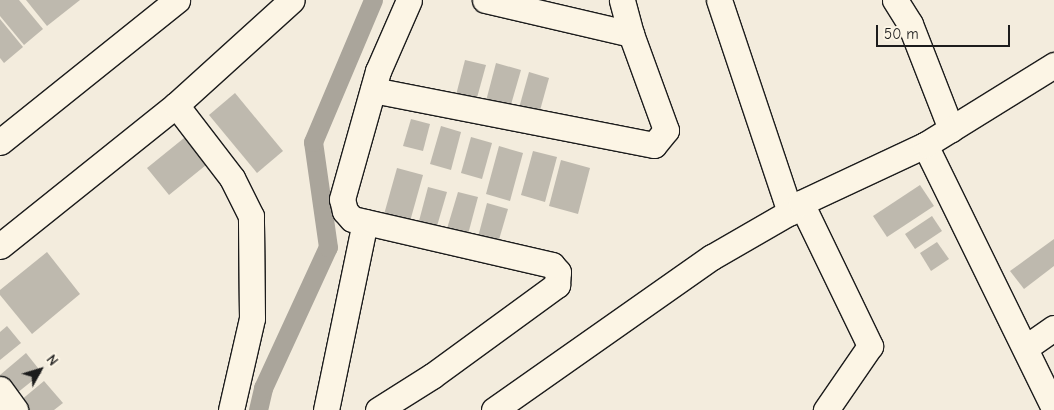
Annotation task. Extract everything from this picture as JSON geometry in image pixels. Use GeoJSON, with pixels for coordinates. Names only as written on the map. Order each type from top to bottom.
{"type":"FeatureCollection","features":[{"type":"Feature","properties":{"kind":"street"},"geometry":{"type":"LineString","coordinates":[[0,142],[177,0]]}},
{"type":"Feature","properties":{"kind":"street"},"geometry":{"type":"LineString","coordinates":[[0,246],[176,105],[292,0]]}},
{"type":"Feature","properties":{"kind":"street"},"geometry":{"type":"LineString","coordinates":[[378,410],[432,376],[557,285],[558,272],[552,265],[352,219],[342,199],[378,71],[409,0]]}},
{"type":"Feature","properties":{"kind":"street"},"geometry":{"type":"LineString","coordinates":[[484,0],[630,34]]}},
{"type":"Feature","properties":{"kind":"street"},"geometry":{"type":"LineString","coordinates":[[373,90],[654,145],[666,130],[630,34],[622,0]]}},
{"type":"Feature","properties":{"kind":"street"},"geometry":{"type":"LineString","coordinates":[[719,0],[796,208],[870,346],[826,410]]}},
{"type":"Feature","properties":{"kind":"street"},"geometry":{"type":"LineString","coordinates":[[895,0],[910,24],[951,129]]}},
{"type":"Feature","properties":{"kind":"street"},"geometry":{"type":"LineString","coordinates":[[494,410],[712,257],[796,208],[925,145],[1054,64]]}},
{"type":"Feature","properties":{"kind":"street"},"geometry":{"type":"LineString","coordinates":[[176,105],[232,178],[251,216],[252,318],[231,410]]}},
{"type":"Feature","properties":{"kind":"street"},"geometry":{"type":"LineString","coordinates":[[925,145],[1054,408]]}},
{"type":"Feature","properties":{"kind":"street"},"geometry":{"type":"LineString","coordinates":[[326,410],[365,222]]}},
{"type":"Feature","properties":{"kind":"street"},"geometry":{"type":"LineString","coordinates":[[1025,348],[1054,328]]}},
{"type":"Feature","properties":{"kind":"street"},"geometry":{"type":"LineString","coordinates":[[0,389],[15,410]]}},
{"type":"Feature","properties":{"kind":"building"},"geometry":{"type":"Polygon","coordinates":[[[0,0],[19,0],[43,29],[24,45],[0,16],[0,0]]]}},
{"type":"Feature","properties":{"kind":"building"},"geometry":{"type":"Polygon","coordinates":[[[26,0],[80,0],[47,26],[26,0]]]}},
{"type":"Feature","properties":{"kind":"building"},"geometry":{"type":"Polygon","coordinates":[[[0,19],[23,47],[4,63],[0,58],[0,19]]]}},
{"type":"Feature","properties":{"kind":"building"},"geometry":{"type":"Polygon","coordinates":[[[465,60],[486,65],[475,105],[455,99],[465,60]]]}},
{"type":"Feature","properties":{"kind":"building"},"geometry":{"type":"Polygon","coordinates":[[[496,63],[521,70],[510,108],[486,101],[496,63]]]}},
{"type":"Feature","properties":{"kind":"building"},"geometry":{"type":"Polygon","coordinates":[[[529,72],[549,78],[539,114],[519,108],[529,72]]]}},
{"type":"Feature","properties":{"kind":"building"},"geometry":{"type":"Polygon","coordinates":[[[235,93],[283,151],[257,173],[209,115],[235,93]]]}},
{"type":"Feature","properties":{"kind":"building"},"geometry":{"type":"Polygon","coordinates":[[[411,119],[430,124],[423,151],[403,146],[411,119]]]}},
{"type":"Feature","properties":{"kind":"building"},"geometry":{"type":"Polygon","coordinates":[[[441,126],[461,132],[451,170],[430,164],[441,126]]]}},
{"type":"Feature","properties":{"kind":"building"},"geometry":{"type":"Polygon","coordinates":[[[189,134],[211,161],[169,195],[147,168],[189,134]]]}},
{"type":"Feature","properties":{"kind":"building"},"geometry":{"type":"Polygon","coordinates":[[[471,137],[492,143],[482,179],[461,173],[471,137]]]}},
{"type":"Feature","properties":{"kind":"building"},"geometry":{"type":"Polygon","coordinates":[[[499,146],[523,153],[510,201],[486,194],[499,146]]]}},
{"type":"Feature","properties":{"kind":"building"},"geometry":{"type":"Polygon","coordinates":[[[533,151],[557,157],[545,202],[521,195],[533,151]]]}},
{"type":"Feature","properties":{"kind":"building"},"geometry":{"type":"Polygon","coordinates":[[[561,160],[590,168],[578,214],[549,206],[561,160]]]}},
{"type":"Feature","properties":{"kind":"building"},"geometry":{"type":"Polygon","coordinates":[[[397,168],[423,175],[409,225],[383,218],[397,168]]]}},
{"type":"Feature","properties":{"kind":"building"},"geometry":{"type":"Polygon","coordinates":[[[920,185],[934,206],[887,237],[873,216],[920,185]]]}},
{"type":"Feature","properties":{"kind":"building"},"geometry":{"type":"Polygon","coordinates":[[[428,187],[447,192],[437,226],[419,221],[428,187]]]}},
{"type":"Feature","properties":{"kind":"building"},"geometry":{"type":"Polygon","coordinates":[[[458,192],[478,197],[467,238],[446,232],[458,192]]]}},
{"type":"Feature","properties":{"kind":"building"},"geometry":{"type":"Polygon","coordinates":[[[487,203],[508,209],[498,243],[478,237],[487,203]]]}},
{"type":"Feature","properties":{"kind":"building"},"geometry":{"type":"Polygon","coordinates":[[[932,216],[942,231],[915,249],[905,234],[932,216]]]}},
{"type":"Feature","properties":{"kind":"building"},"geometry":{"type":"Polygon","coordinates":[[[1054,239],[1054,266],[1024,289],[1010,271],[1054,239]]]}},
{"type":"Feature","properties":{"kind":"building"},"geometry":{"type":"Polygon","coordinates":[[[937,242],[949,259],[931,271],[920,253],[937,242]]]}},
{"type":"Feature","properties":{"kind":"building"},"geometry":{"type":"Polygon","coordinates":[[[47,252],[80,294],[32,334],[0,295],[0,290],[47,252]]]}},
{"type":"Feature","properties":{"kind":"building"},"geometry":{"type":"Polygon","coordinates":[[[7,326],[21,343],[0,360],[0,332],[7,326]]]}},
{"type":"Feature","properties":{"kind":"building"},"geometry":{"type":"Polygon","coordinates":[[[26,353],[42,373],[12,397],[0,382],[0,375],[26,353]]]}},
{"type":"Feature","properties":{"kind":"building"},"geometry":{"type":"Polygon","coordinates":[[[44,381],[63,403],[54,410],[28,410],[20,401],[44,381]]]}},
{"type":"Feature","properties":{"kind":"waterway"},"geometry":{"type":"LineString","coordinates":[[258,410],[263,388],[328,247],[313,142],[373,0]]}}]}
